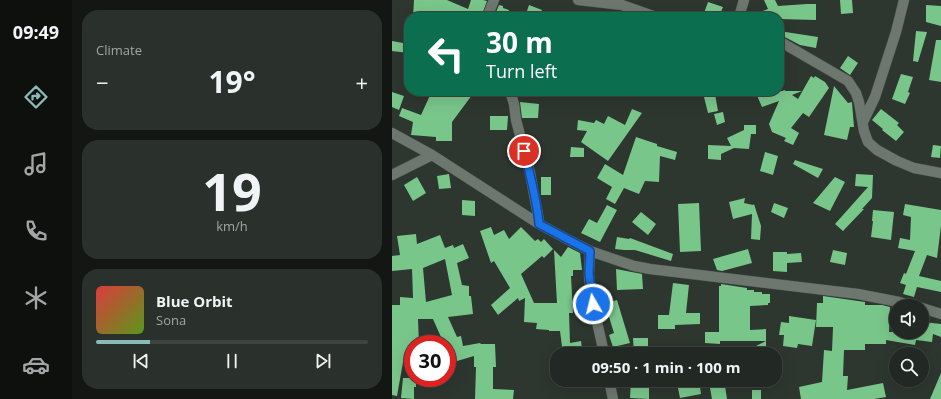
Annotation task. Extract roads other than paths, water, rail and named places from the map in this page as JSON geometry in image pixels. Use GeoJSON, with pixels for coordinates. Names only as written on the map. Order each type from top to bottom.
{"type":"FeatureCollection","features":[{"type":"Feature","properties":{"kind":"street"},"geometry":{"type":"LineString","coordinates":[[489,12],[494,0]]}},
{"type":"Feature","properties":{"kind":"street"},"geometry":{"type":"LineString","coordinates":[[578,0],[622,4],[643,12]]}},
{"type":"Feature","properties":{"kind":"street"},"geometry":{"type":"LineString","coordinates":[[740,12],[744,0]]}},
{"type":"Feature","properties":{"kind":"street"},"geometry":{"type":"LineString","coordinates":[[862,122],[875,97],[896,32],[904,0]]}},
{"type":"Feature","properties":{"kind":"street"},"geometry":{"type":"LineString","coordinates":[[784,44],[848,81],[856,93],[864,131],[868,142],[877,150],[914,168],[941,173]]}},
{"type":"Feature","properties":{"kind":"street"},"geometry":{"type":"LineString","coordinates":[[512,96],[516,120],[530,173],[539,224]]}},
{"type":"Feature","properties":{"kind":"street"},"geometry":{"type":"LineString","coordinates":[[392,133],[432,155],[539,224],[590,251],[634,266],[858,294],[889,300]]}},
{"type":"Feature","properties":{"kind":"street"},"geometry":{"type":"LineString","coordinates":[[392,175],[432,155]]}},
{"type":"Feature","properties":{"kind":"street"},"geometry":{"type":"LineString","coordinates":[[590,251],[590,287],[602,347]]}},
{"type":"Feature","properties":{"kind":"street"},"geometry":{"type":"LineString","coordinates":[[929,310],[941,314]]}},
{"type":"Feature","properties":{"kind":"street"},"geometry":{"type":"LineString","coordinates":[[610,387],[613,399]]}}]}
